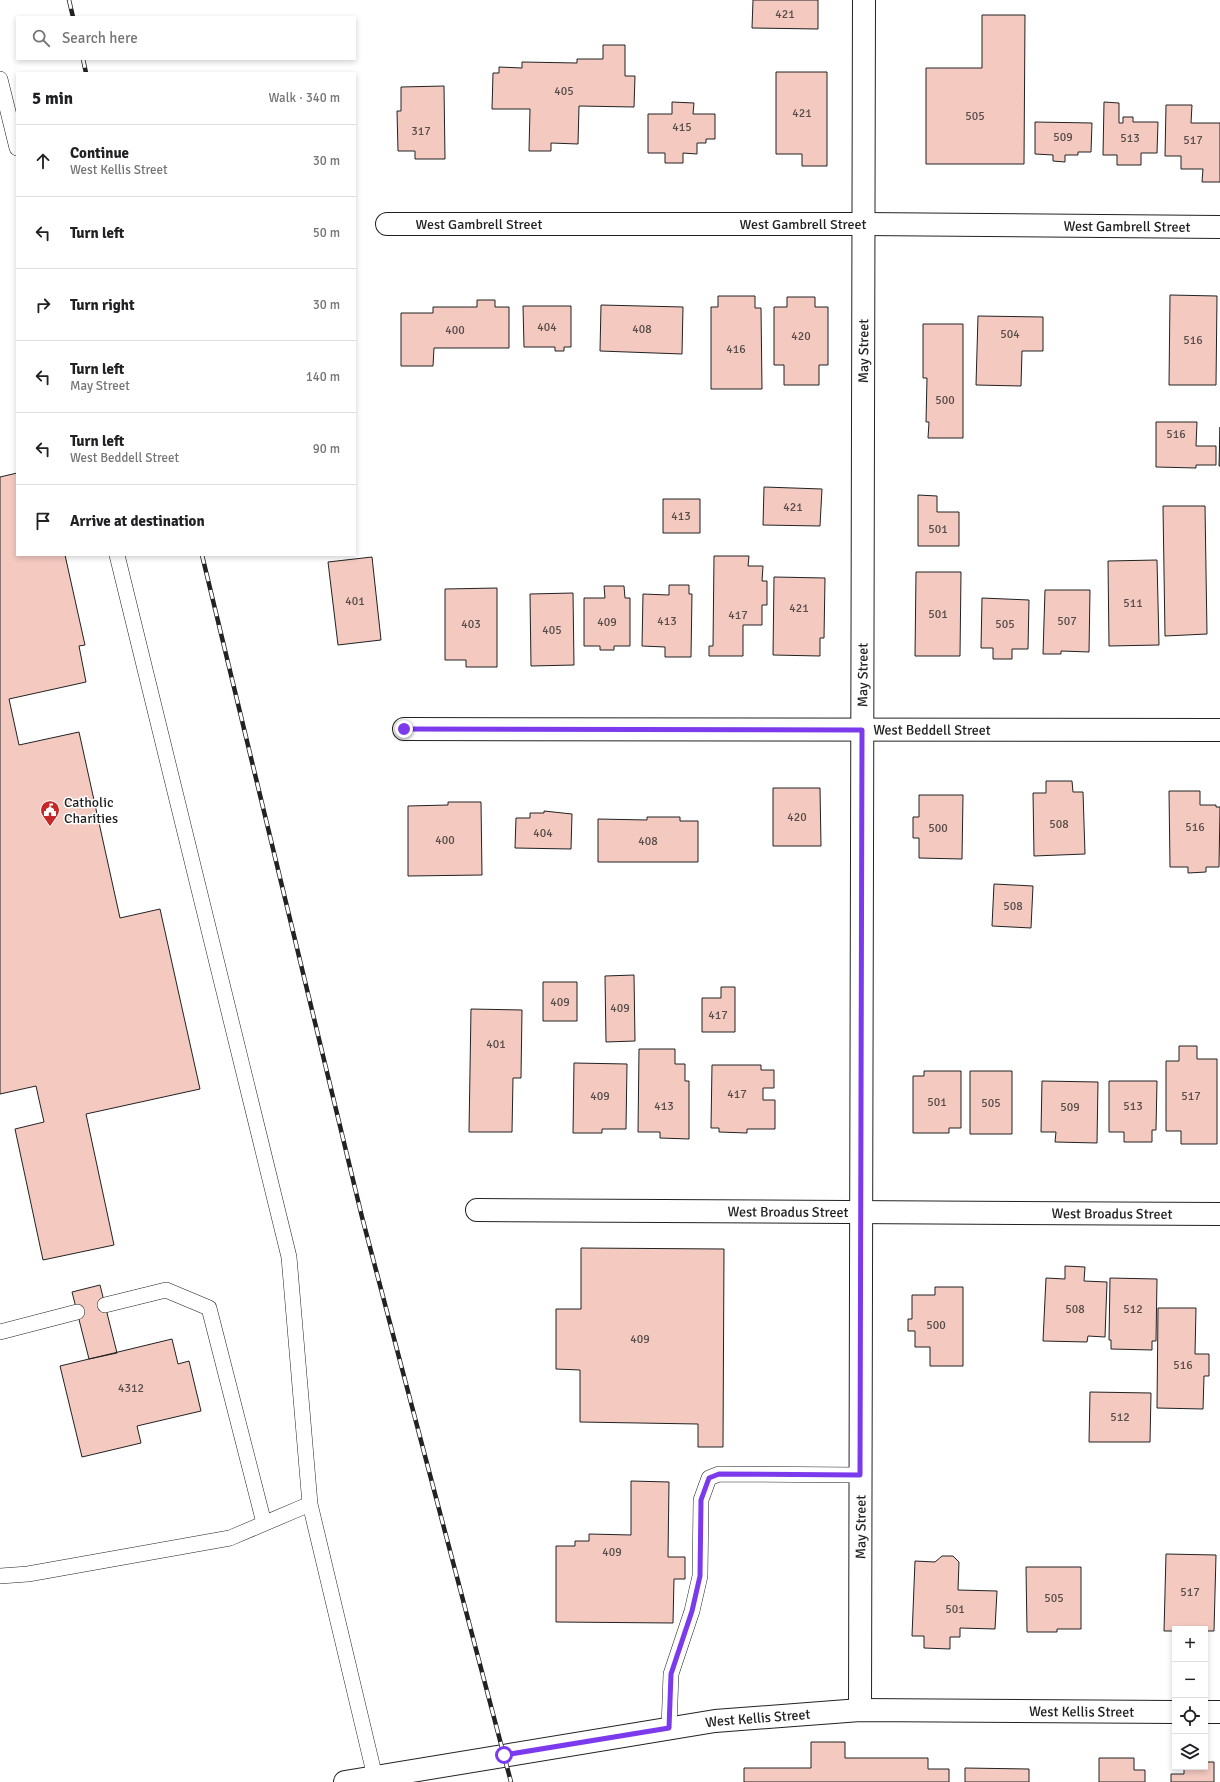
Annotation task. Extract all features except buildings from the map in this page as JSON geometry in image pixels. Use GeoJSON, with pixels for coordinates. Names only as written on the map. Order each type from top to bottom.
{"type":"FeatureCollection","features":[{"type":"Feature","properties":{"kind":"street","name":"May Street"},"geometry":{"type":"LineString","coordinates":[[860,1710],[864,0]]}},
{"type":"Feature","properties":{"kind":"street","name":"West Gambrell Street"},"geometry":{"type":"LineString","coordinates":[[387,224],[864,224],[1220,227]]}},
{"type":"Feature","properties":{"kind":"street","name":"West Beddell Street"},"geometry":{"type":"LineString","coordinates":[[404,729],[1220,730]]}},
{"type":"Feature","properties":{"kind":"street","name":"West Broadus Street"},"geometry":{"type":"LineString","coordinates":[[477,1210],[1220,1214]]}},
{"type":"Feature","properties":{"kind":"street","name":"West Kellis Street"},"geometry":{"type":"LineString","coordinates":[[345,1782],[715,1721],[860,1710],[1172,1712]]}},
{"type":"Feature","properties":{"kind":"street"},"geometry":{"type":"LineString","coordinates":[[1208,1712],[1220,1712]]}},
{"type":"Feature","properties":{"kind":"lane"},"geometry":{"type":"LineString","coordinates":[[0,79],[16,144]]}},
{"type":"Feature","properties":{"kind":"lane"},"geometry":{"type":"LineString","coordinates":[[117,556],[289,1257],[310,1504],[375,1777]]}},
{"type":"Feature","properties":{"kind":"lane"},"geometry":{"type":"LineString","coordinates":[[105,1305],[166,1290],[209,1308],[264,1523]]}},
{"type":"Feature","properties":{"kind":"lane"},"geometry":{"type":"LineString","coordinates":[[0,1332],[77,1312]]}},
{"type":"Feature","properties":{"kind":"lane"},"geometry":{"type":"LineString","coordinates":[[669,1728],[671,1674],[692,1611],[700,1576],[701,1500],[709,1478],[719,1474],[860,1475]]}},
{"type":"Feature","properties":{"kind":"lane"},"geometry":{"type":"LineString","coordinates":[[0,1576],[28,1574],[230,1538],[310,1504]]}},
{"type":"Feature","properties":{"kind":"railway"},"geometry":{"type":"LineString","coordinates":[[69,0],[73,16]]}},
{"type":"Feature","properties":{"kind":"railway"},"geometry":{"type":"LineString","coordinates":[[83,60],[86,72]]}},
{"type":"Feature","properties":{"kind":"railway"},"geometry":{"type":"LineString","coordinates":[[202,556],[362,1217],[511,1782]]}},
{"type":"Feature","properties":{"kind":"place","name":"Catholic Charities"},"geometry":{"type":"Point","coordinates":[50,827]}},
{"type":"Feature","properties":{"kind":"route"},"geometry":{"type":"LineString","coordinates":[[404,729],[862,730],[860,1475],[719,1474],[709,1478],[701,1500],[700,1576],[692,1611],[671,1674],[669,1728],[504,1755]]}}]}
